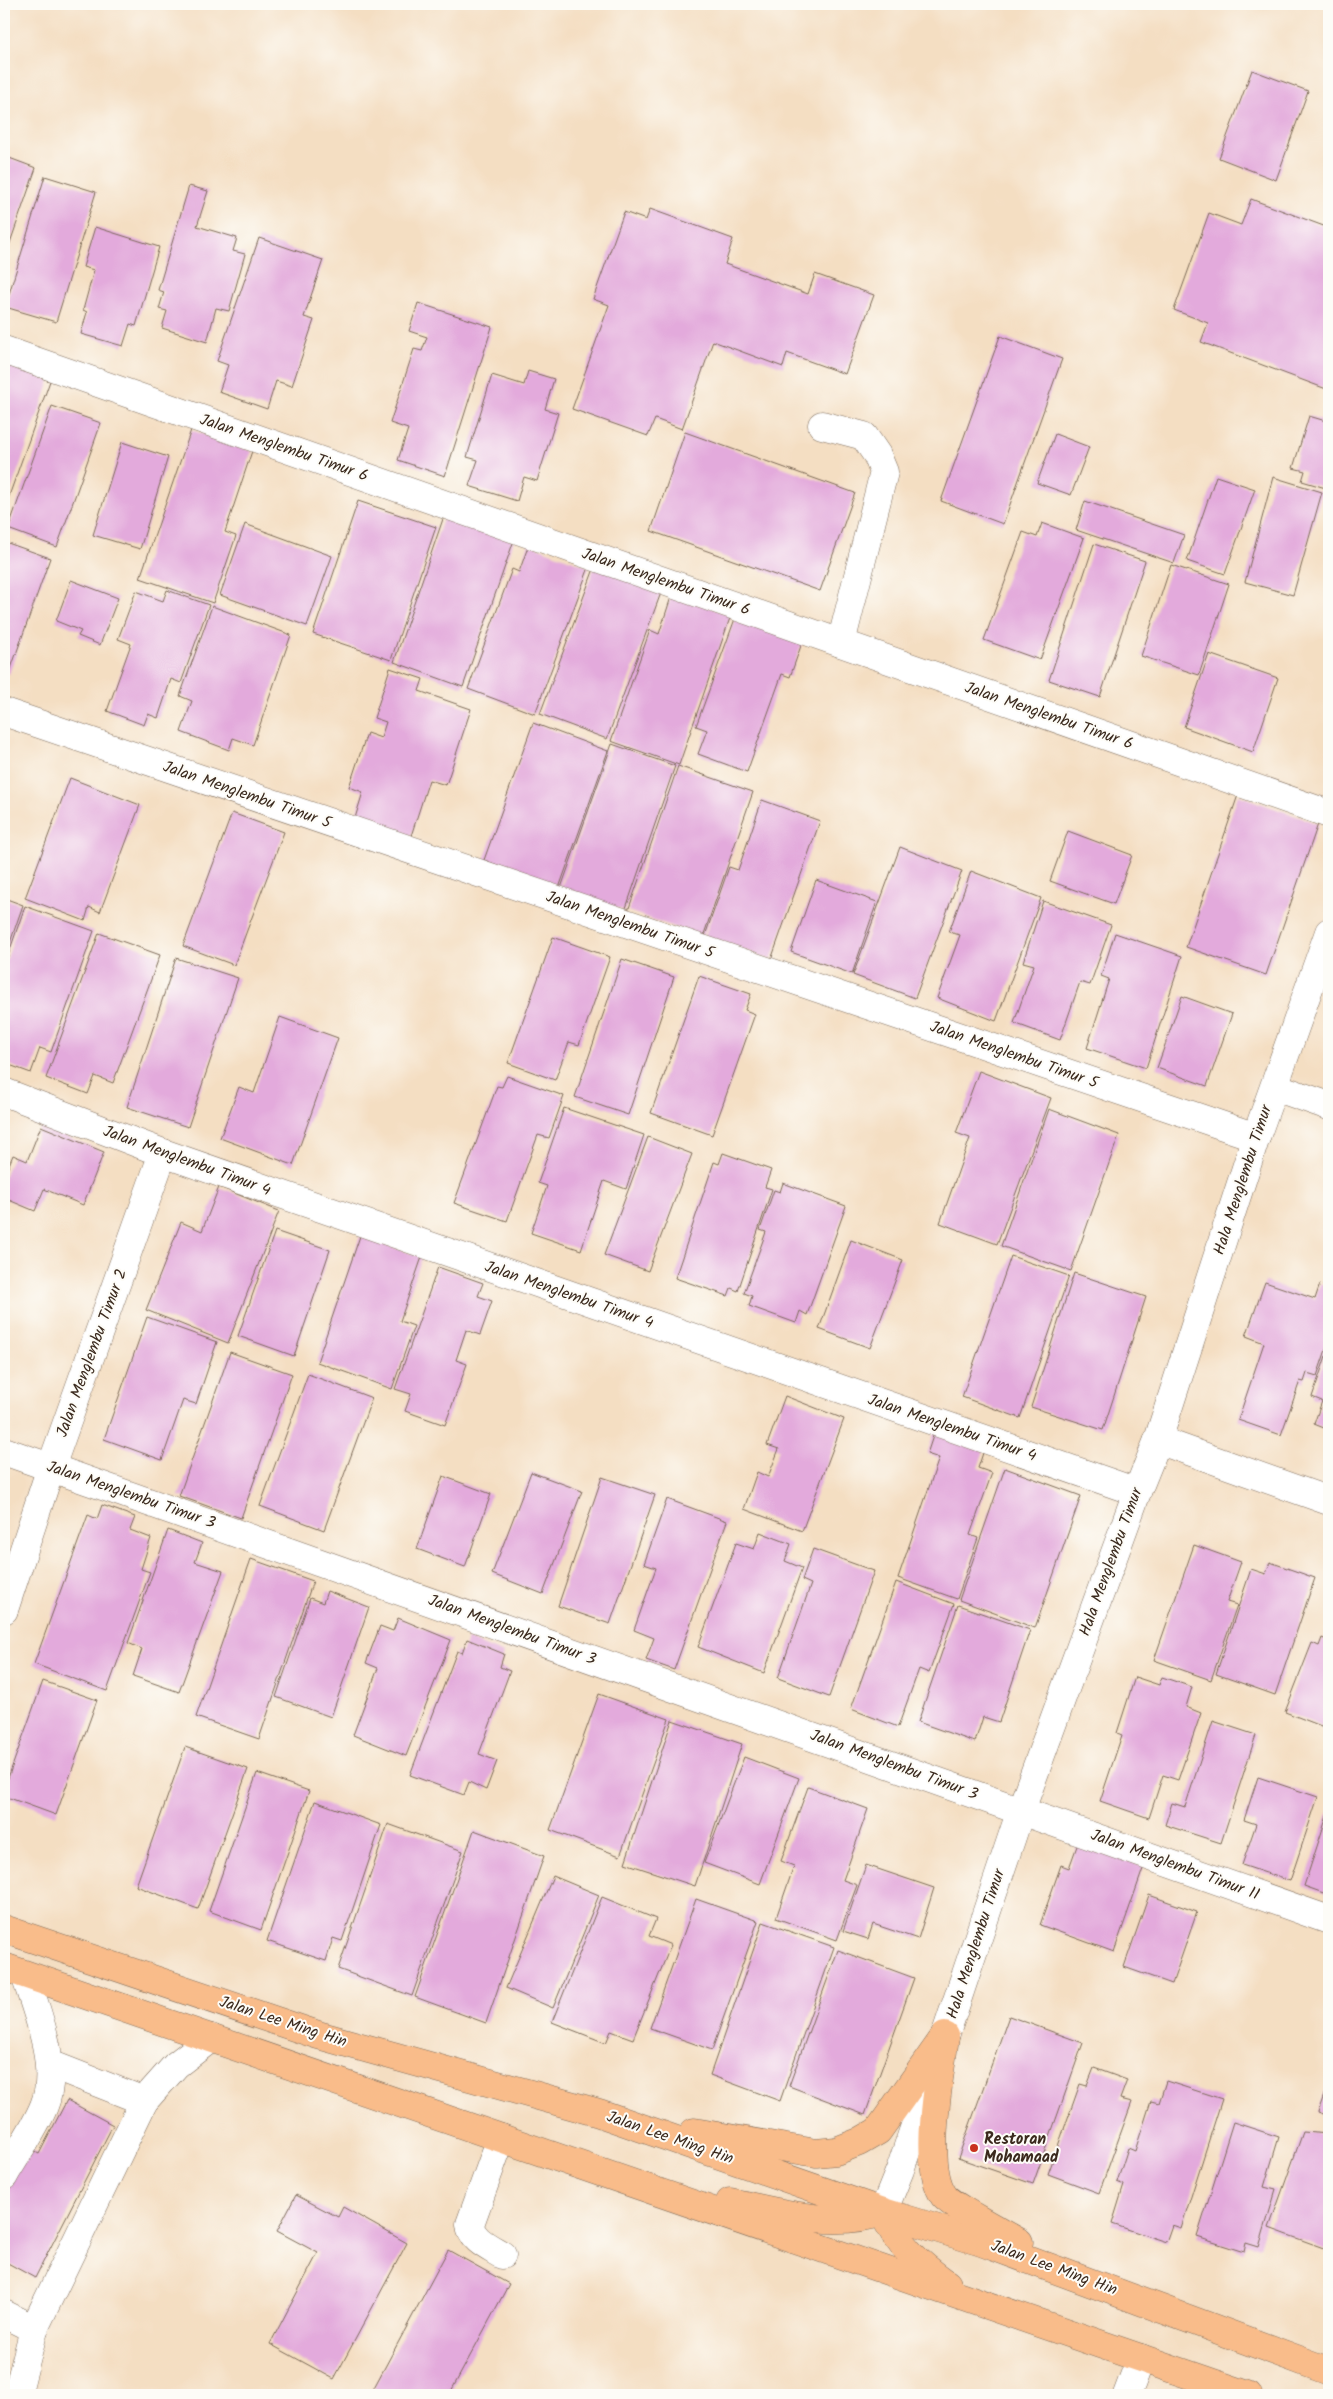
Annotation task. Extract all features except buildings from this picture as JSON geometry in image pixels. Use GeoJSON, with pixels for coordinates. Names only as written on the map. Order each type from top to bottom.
{"type":"FeatureCollection","features":[{"type":"Feature","properties":{"kind":"main road","name":"Jalan Lee Ming Hin"},"geometry":{"type":"LineString","coordinates":[[4,1929],[318,2035],[618,2120],[888,2202],[981,2242],[1329,2371]]}},
{"type":"Feature","properties":{"kind":"main road"},"geometry":{"type":"LineString","coordinates":[[15,1971],[1248,2395]]}},
{"type":"Feature","properties":{"kind":"main road"},"geometry":{"type":"LineString","coordinates":[[618,2120],[816,2153],[836,2152],[878,2131],[945,2036]]}},
{"type":"Feature","properties":{"kind":"main road"},"geometry":{"type":"LineString","coordinates":[[945,2036],[932,2150],[937,2181],[944,2197],[1073,2275]]}},
{"type":"Feature","properties":{"kind":"main road"},"geometry":{"type":"LineString","coordinates":[[661,2193],[718,2200],[811,2218],[841,2220],[866,2218],[888,2202],[892,2233],[924,2267],[950,2286],[1007,2312]]}},
{"type":"Feature","properties":{"kind":"street","name":"Jalan Menglembu Timur 6"},"geometry":{"type":"LineString","coordinates":[[4,350],[1329,814]]}},
{"type":"Feature","properties":{"kind":"street"},"geometry":{"type":"LineString","coordinates":[[822,425],[864,436],[877,455],[884,472],[841,643]]}},
{"type":"Feature","properties":{"kind":"street","name":"Jalan Menglembu Timur 5"},"geometry":{"type":"LineString","coordinates":[[4,712],[1256,1137]]}},
{"type":"Feature","properties":{"kind":"street","name":"Hala Menglembu Timur"},"geometry":{"type":"LineString","coordinates":[[888,2202],[1021,1810],[1137,1492],[1158,1440],[1256,1137],[1329,932]]}},
{"type":"Feature","properties":{"kind":"street"},"geometry":{"type":"LineString","coordinates":[[1275,1087],[1329,1106]]}},
{"type":"Feature","properties":{"kind":"street","name":"Jalan Menglembu Timur 4"},"geometry":{"type":"LineString","coordinates":[[4,1092],[163,1154],[1137,1492]]}},
{"type":"Feature","properties":{"kind":"street","name":"Jalan Menglembu Timur 2"},"geometry":{"type":"LineString","coordinates":[[4,1610],[51,1467],[163,1154]]}},
{"type":"Feature","properties":{"kind":"street"},"geometry":{"type":"LineString","coordinates":[[1158,1440],[1329,1500]]}},
{"type":"Feature","properties":{"kind":"street","name":"Jalan Menglembu Timur 3"},"geometry":{"type":"LineString","coordinates":[[4,1450],[1021,1810]]}},
{"type":"Feature","properties":{"kind":"street","name":"Jalan Menglembu Timur 11"},"geometry":{"type":"LineString","coordinates":[[1021,1810],[1329,1920]]}},
{"type":"Feature","properties":{"kind":"street"},"geometry":{"type":"LineString","coordinates":[[4,2176],[45,2105],[50,2064],[15,1971]]}},
{"type":"Feature","properties":{"kind":"street"},"geometry":{"type":"LineString","coordinates":[[17,2395],[34,2329],[144,2101],[176,2065],[211,2038]]}},
{"type":"Feature","properties":{"kind":"street"},"geometry":{"type":"LineString","coordinates":[[50,2064],[144,2101]]}},
{"type":"Feature","properties":{"kind":"street"},"geometry":{"type":"LineString","coordinates":[[501,2138],[470,2224],[470,2232],[502,2255]]}},
{"type":"Feature","properties":{"kind":"street"},"geometry":{"type":"LineString","coordinates":[[4,2314],[34,2329]]}},
{"type":"Feature","properties":{"kind":"street"},"geometry":{"type":"LineString","coordinates":[[1127,2395],[1141,2358]]}},
{"type":"Feature","properties":{"kind":"place","name":"Restoran Mohamaad"},"geometry":{"type":"Point","coordinates":[974,2148]}}]}
